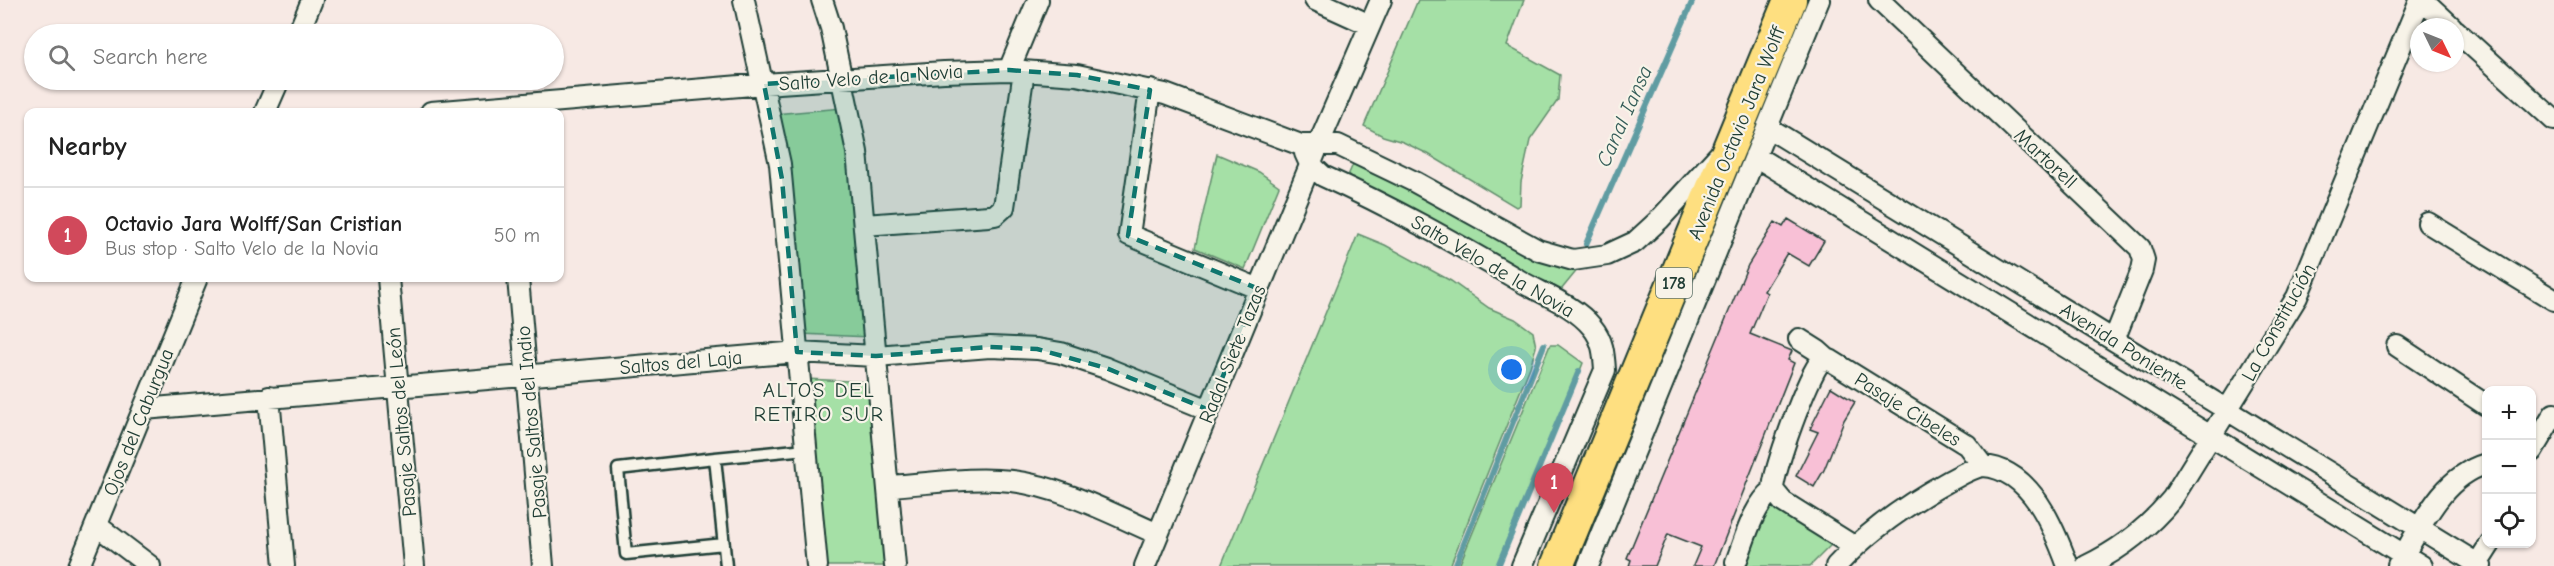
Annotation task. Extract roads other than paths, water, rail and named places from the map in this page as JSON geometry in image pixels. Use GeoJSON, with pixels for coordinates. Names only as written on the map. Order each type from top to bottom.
{"type":"FeatureCollection","features":[{"type":"Feature","properties":{"kind":"main road","name":"Avenida Octavio Jara Wolff"},"geometry":{"type":"LineString","coordinates":[[1557,566],[1744,147],[1790,0]]}},
{"type":"Feature","properties":{"kind":"street"},"geometry":{"type":"LineString","coordinates":[[302,24],[312,0]]}},
{"type":"Feature","properties":{"kind":"street"},"geometry":{"type":"LineString","coordinates":[[744,0],[780,164],[817,566]]}},
{"type":"Feature","properties":{"kind":"street"},"geometry":{"type":"LineString","coordinates":[[822,0],[843,80],[857,152],[895,566]]}},
{"type":"Feature","properties":{"kind":"street"},"geometry":{"type":"LineString","coordinates":[[864,225],[989,216],[1004,207],[1017,71],[1038,0]]}},
{"type":"Feature","properties":{"kind":"street"},"geometry":{"type":"LineString","coordinates":[[1315,0],[1370,25]]}},
{"type":"Feature","properties":{"kind":"street"},"geometry":{"type":"LineString","coordinates":[[1313,143],[1381,0]]}},
{"type":"Feature","properties":{"kind":"street","name":"Avenida Octavio Jara Wolff"},"geometry":{"type":"LineString","coordinates":[[1588,566],[1744,147],[1767,127],[1819,0]]}},
{"type":"Feature","properties":{"kind":"street","name":"Martorell"},"geometry":{"type":"LineString","coordinates":[[1879,0],[2140,248],[2144,260],[2142,270],[2114,340]]}},
{"type":"Feature","properties":{"kind":"street"},"geometry":{"type":"LineString","coordinates":[[2421,0],[2442,18]]}},
{"type":"Feature","properties":{"kind":"street","name":"La Constitución"},"geometry":{"type":"LineString","coordinates":[[2086,566],[2129,541],[2159,514],[2184,484],[2297,297],[2421,0]]}},
{"type":"Feature","properties":{"kind":"street"},"geometry":{"type":"LineString","coordinates":[[2464,37],[2554,120]]}},
{"type":"Feature","properties":{"kind":"street","name":"Salto Velo de la Novia"},"geometry":{"type":"LineString","coordinates":[[513,108],[764,84],[944,72],[1017,71],[1093,77],[1150,90],[1313,143],[1338,145],[1415,182],[1549,255],[1573,260],[1607,255],[1635,242],[1744,147]]}},
{"type":"Feature","properties":{"kind":"street"},"geometry":{"type":"LineString","coordinates":[[267,108],[275,90]]}},
{"type":"Feature","properties":{"kind":"street"},"geometry":{"type":"LineString","coordinates":[[1150,90],[1130,235],[1259,289]]}},
{"type":"Feature","properties":{"kind":"street","name":"Avenida Poniente"},"geometry":{"type":"LineString","coordinates":[[1767,127],[2478,565]]}},
{"type":"Feature","properties":{"kind":"street","name":"Salto Velo de la Novia"},"geometry":{"type":"LineString","coordinates":[[1313,143],[1310,164],[1323,176],[1422,224],[1569,308],[1592,327],[1599,339],[1604,351],[1605,370],[1522,566]]}},
{"type":"Feature","properties":{"kind":"street","name":"Avenida Poniente"},"geometry":{"type":"LineString","coordinates":[[1744,147],[2212,437],[2401,560],[2422,566]]}},
{"type":"Feature","properties":{"kind":"street","name":"Radal Siete Tazas"},"geometry":{"type":"LineString","coordinates":[[1145,566],[1310,164]]}},
{"type":"Feature","properties":{"kind":"street"},"geometry":{"type":"LineString","coordinates":[[2428,223],[2554,300]]}},
{"type":"Feature","properties":{"kind":"street","name":"Ojos del Caburgua"},"geometry":{"type":"LineString","coordinates":[[80,566],[195,282]]}},
{"type":"Feature","properties":{"kind":"street","name":"Pasaje Saltos del León"},"geometry":{"type":"LineString","coordinates":[[388,282],[414,566]]}},
{"type":"Feature","properties":{"kind":"street","name":"Pasaje Saltos del Indio"},"geometry":{"type":"LineString","coordinates":[[518,282],[543,566]]}},
{"type":"Feature","properties":{"kind":"street","name":"Pasaje Cibeles"},"geometry":{"type":"LineString","coordinates":[[1799,339],[1827,359],[1967,445],[1983,466],[2001,471],[2024,487],[2036,498],[2053,526],[2068,566]]}},
{"type":"Feature","properties":{"kind":"street"},"geometry":{"type":"LineString","coordinates":[[2397,346],[2482,402]]}},
{"type":"Feature","properties":{"kind":"street","name":"Saltos del Laja"},"geometry":{"type":"LineString","coordinates":[[144,408],[797,352],[876,356],[990,347],[1049,351],[1106,368],[1209,410]]}},
{"type":"Feature","properties":{"kind":"street"},"geometry":{"type":"LineString","coordinates":[[1736,562],[1754,517],[1773,490],[1774,480],[1790,431],[1817,366],[1821,361],[1827,359]]}},
{"type":"Feature","properties":{"kind":"street"},"geometry":{"type":"LineString","coordinates":[[269,396],[284,566]]}},
{"type":"Feature","properties":{"kind":"street"},"geometry":{"type":"LineString","coordinates":[[2535,440],[2554,414]]}},
{"type":"Feature","properties":{"kind":"street","name":"Pasaje Cibeles"},"geometry":{"type":"LineString","coordinates":[[1836,566],[1855,547],[1913,502],[1983,466]]}},
{"type":"Feature","properties":{"kind":"street"},"geometry":{"type":"LineString","coordinates":[[2401,560],[2447,488],[2465,472],[2482,466]]}},
{"type":"Feature","properties":{"kind":"street"},"geometry":{"type":"LineString","coordinates":[[888,486],[978,479],[1013,481],[1063,495],[1158,534]]}},
{"type":"Feature","properties":{"kind":"street"},"geometry":{"type":"LineString","coordinates":[[1773,490],[1783,502],[1855,547]]}},
{"type":"Feature","properties":{"kind":"street"},"geometry":{"type":"LineString","coordinates":[[96,525],[150,566]]}},
{"type":"Feature","properties":{"kind":"street"},"geometry":{"type":"LineString","coordinates":[[2478,565],[2487,548]]}},
{"type":"Feature","properties":{"kind":"lane"},"geometry":{"type":"LineString","coordinates":[[723,544],[626,554],[618,469],[806,449]]}},
{"type":"Feature","properties":{"kind":"lane"},"geometry":{"type":"LineString","coordinates":[[715,458],[726,566]]}},
{"type":"Feature","properties":{"kind":"waterway","name":"Canal Iansa"},"geometry":{"type":"LineString","coordinates":[[1586,244],[1693,0]]}},
{"type":"Feature","properties":{"kind":"waterway","name":"Canal Iansa"},"geometry":{"type":"LineString","coordinates":[[1455,566],[1544,345]]}},
{"type":"Feature","properties":{"kind":"waterway"},"geometry":{"type":"LineString","coordinates":[[1498,566],[1579,371]]}},
{"type":"Feature","properties":{"kind":"place","name":"Octavio Jara Wolff/San Cristian"},"geometry":{"type":"Point","coordinates":[1554,513]}},
{"type":"Feature","properties":{"kind":"district","name":"ALTOS DEL RETIRO SUR"},"geometry":{"type":"Point","coordinates":[819,402]}}]}
